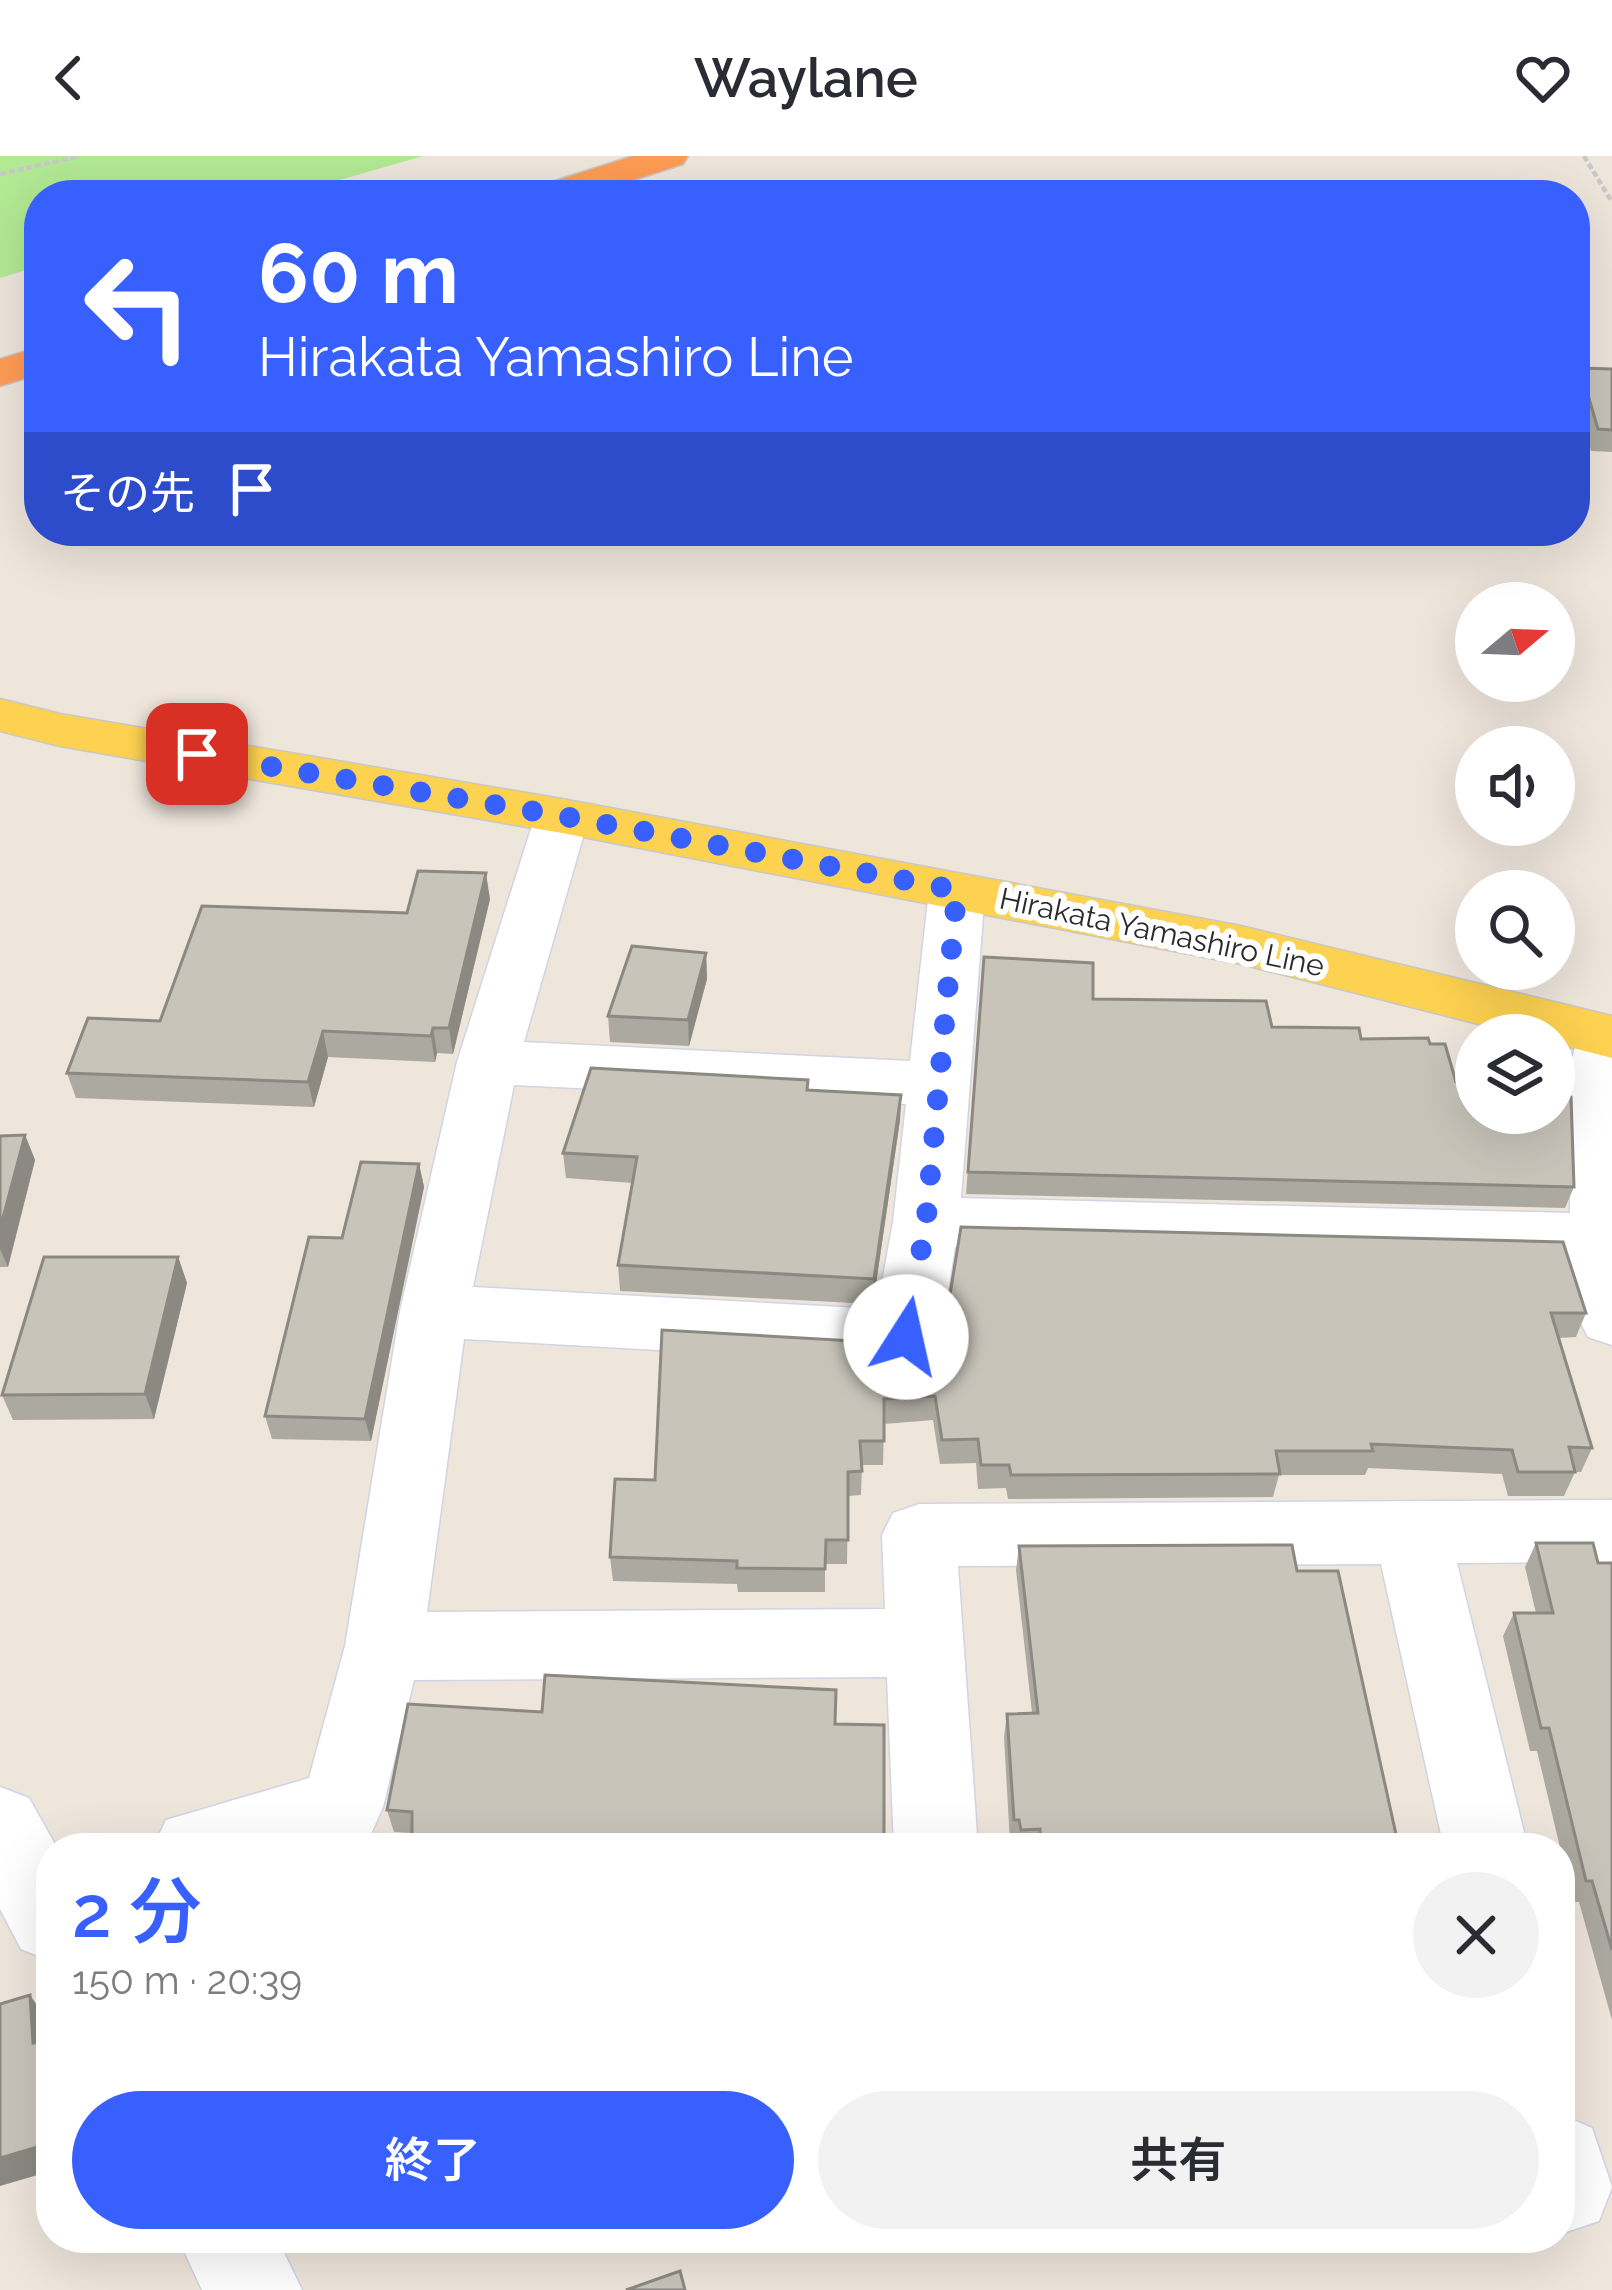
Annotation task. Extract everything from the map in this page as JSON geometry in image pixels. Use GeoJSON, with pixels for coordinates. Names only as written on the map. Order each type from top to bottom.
{"type":"FeatureCollection","features":[{"type":"Feature","properties":{"kind":"highway"},"geometry":{"type":"LineString","coordinates":[[596,180],[670,156]]}},
{"type":"Feature","properties":{"kind":"main road","name":"Hirakata Yamashiro Line"},"geometry":{"type":"LineString","coordinates":[[0,715],[59,730],[562,816],[1241,945],[1610,1036]]}},
{"type":"Feature","properties":{"kind":"street"},"geometry":{"type":"LineString","coordinates":[[249,1833],[342,1807],[384,1646],[434,1311],[488,1062],[562,816]]}},
{"type":"Feature","properties":{"kind":"street"},"geometry":{"type":"LineString","coordinates":[[434,1311],[906,1337],[926,1222],[957,890]]}},
{"type":"Feature","properties":{"kind":"street"},"geometry":{"type":"LineString","coordinates":[[1610,1036],[1602,1093],[1604,1278],[1612,1318]]}},
{"type":"Feature","properties":{"kind":"street"},"geometry":{"type":"LineString","coordinates":[[488,1062],[939,1084]]}},
{"type":"Feature","properties":{"kind":"street"},"geometry":{"type":"LineString","coordinates":[[926,1222],[1606,1239]]}},
{"type":"Feature","properties":{"kind":"street"},"geometry":{"type":"LineString","coordinates":[[1412,1530],[1483,1833]]}},
{"type":"Feature","properties":{"kind":"street"},"geometry":{"type":"LineString","coordinates":[[934,1833],[919,1535],[1612,1531]]}},
{"type":"Feature","properties":{"kind":"street"},"geometry":{"type":"LineString","coordinates":[[384,1646],[924,1643]]}},
{"type":"Feature","properties":{"kind":"street"},"geometry":{"type":"LineString","coordinates":[[233,2253],[254,2290]]}},
{"type":"Feature","properties":{"kind":"path"},"geometry":{"type":"LineString","coordinates":[[0,174],[80,156]]}},
{"type":"Feature","properties":{"kind":"path"},"geometry":{"type":"LineString","coordinates":[[1584,156],[1612,202]]}},
{"type":"Feature","properties":{"kind":"green space"},"geometry":{"type":"Polygon","coordinates":[[[0,156],[423,156],[340,180],[24,180],[24,271],[0,278],[0,156]]]}},
{"type":"Feature","properties":{"kind":"building"},"geometry":{"type":"Polygon","coordinates":[[[1590,368],[1612,369],[1612,430],[1598,429],[1590,402],[1590,368]]]}},
{"type":"Feature","properties":{"kind":"building"},"geometry":{"type":"Polygon","coordinates":[[[418,871],[486,873],[449,1028],[433,1028],[431,1036],[323,1031],[308,1082],[67,1073],[88,1018],[160,1021],[202,906],[407,913],[418,871]]]}},
{"type":"Feature","properties":{"kind":"building"},"geometry":{"type":"Polygon","coordinates":[[[632,946],[706,953],[688,1020],[608,1016],[632,946]]]}},
{"type":"Feature","properties":{"kind":"building"},"geometry":{"type":"Polygon","coordinates":[[[984,957],[1093,963],[1093,999],[1266,1001],[1272,1027],[1359,1028],[1361,1039],[1428,1038],[1430,1044],[1445,1044],[1455,1079],[1455,1134],[1572,1134],[1574,1187],[968,1172],[984,957]]]}},
{"type":"Feature","properties":{"kind":"building"},"geometry":{"type":"Polygon","coordinates":[[[591,1068],[808,1080],[807,1090],[901,1095],[874,1279],[618,1265],[637,1157],[563,1153],[591,1068]]]}},
{"type":"Feature","properties":{"kind":"building"},"geometry":{"type":"Polygon","coordinates":[[[25,1135],[0,1229],[0,1136],[25,1135]]]}},
{"type":"Feature","properties":{"kind":"building"},"geometry":{"type":"Polygon","coordinates":[[[361,1162],[419,1164],[365,1419],[265,1416],[309,1237],[342,1238],[361,1162]]]}},
{"type":"Feature","properties":{"kind":"building"},"geometry":{"type":"Polygon","coordinates":[[[961,1227],[1563,1242],[1586,1313],[1551,1313],[1592,1448],[1569,1447],[1575,1472],[1518,1472],[1512,1450],[1371,1444],[1373,1451],[1276,1451],[1280,1474],[1011,1475],[1009,1465],[981,1465],[978,1439],[942,1440],[935,1396],[884,1399],[884,1441],[860,1441],[862,1471],[848,1472],[848,1540],[826,1540],[825,1569],[737,1568],[737,1561],[610,1557],[615,1479],[655,1480],[662,1330],[907,1344],[933,1336],[947,1313],[961,1227]]]}},
{"type":"Feature","properties":{"kind":"building"},"geometry":{"type":"Polygon","coordinates":[[[44,1257],[178,1257],[145,1394],[2,1395],[44,1257]]]}},
{"type":"Feature","properties":{"kind":"building"},"geometry":{"type":"Polygon","coordinates":[[[1536,1543],[1593,1543],[1598,1563],[1612,1563],[1612,1950],[1592,1881],[1586,1881],[1549,1728],[1541,1728],[1514,1613],[1553,1613],[1536,1543]]]}},
{"type":"Feature","properties":{"kind":"building"},"geometry":{"type":"Polygon","coordinates":[[[1292,1545],[1297,1571],[1338,1571],[1396,1833],[1021,1830],[1019,1820],[1014,1820],[1007,1714],[1038,1713],[1019,1546],[1292,1545]]]}},
{"type":"Feature","properties":{"kind":"building"},"geometry":{"type":"Polygon","coordinates":[[[545,1675],[836,1690],[835,1724],[884,1725],[884,1833],[412,1833],[412,1812],[387,1810],[408,1704],[542,1712],[545,1675]]]}},
{"type":"Feature","properties":{"kind":"building"},"geometry":{"type":"Polygon","coordinates":[[[30,1995],[36,2042],[36,2147],[0,2158],[0,2004],[30,1995]]]}},
{"type":"Feature","properties":{"kind":"building"},"geometry":{"type":"Polygon","coordinates":[[[680,2271],[685,2290],[626,2290],[680,2271]]]}},
{"type":"Feature","properties":{"kind":"route"},"geometry":{"type":"LineString","coordinates":[[197,754],[957,890],[926,1222],[906,1337]]}}]}
